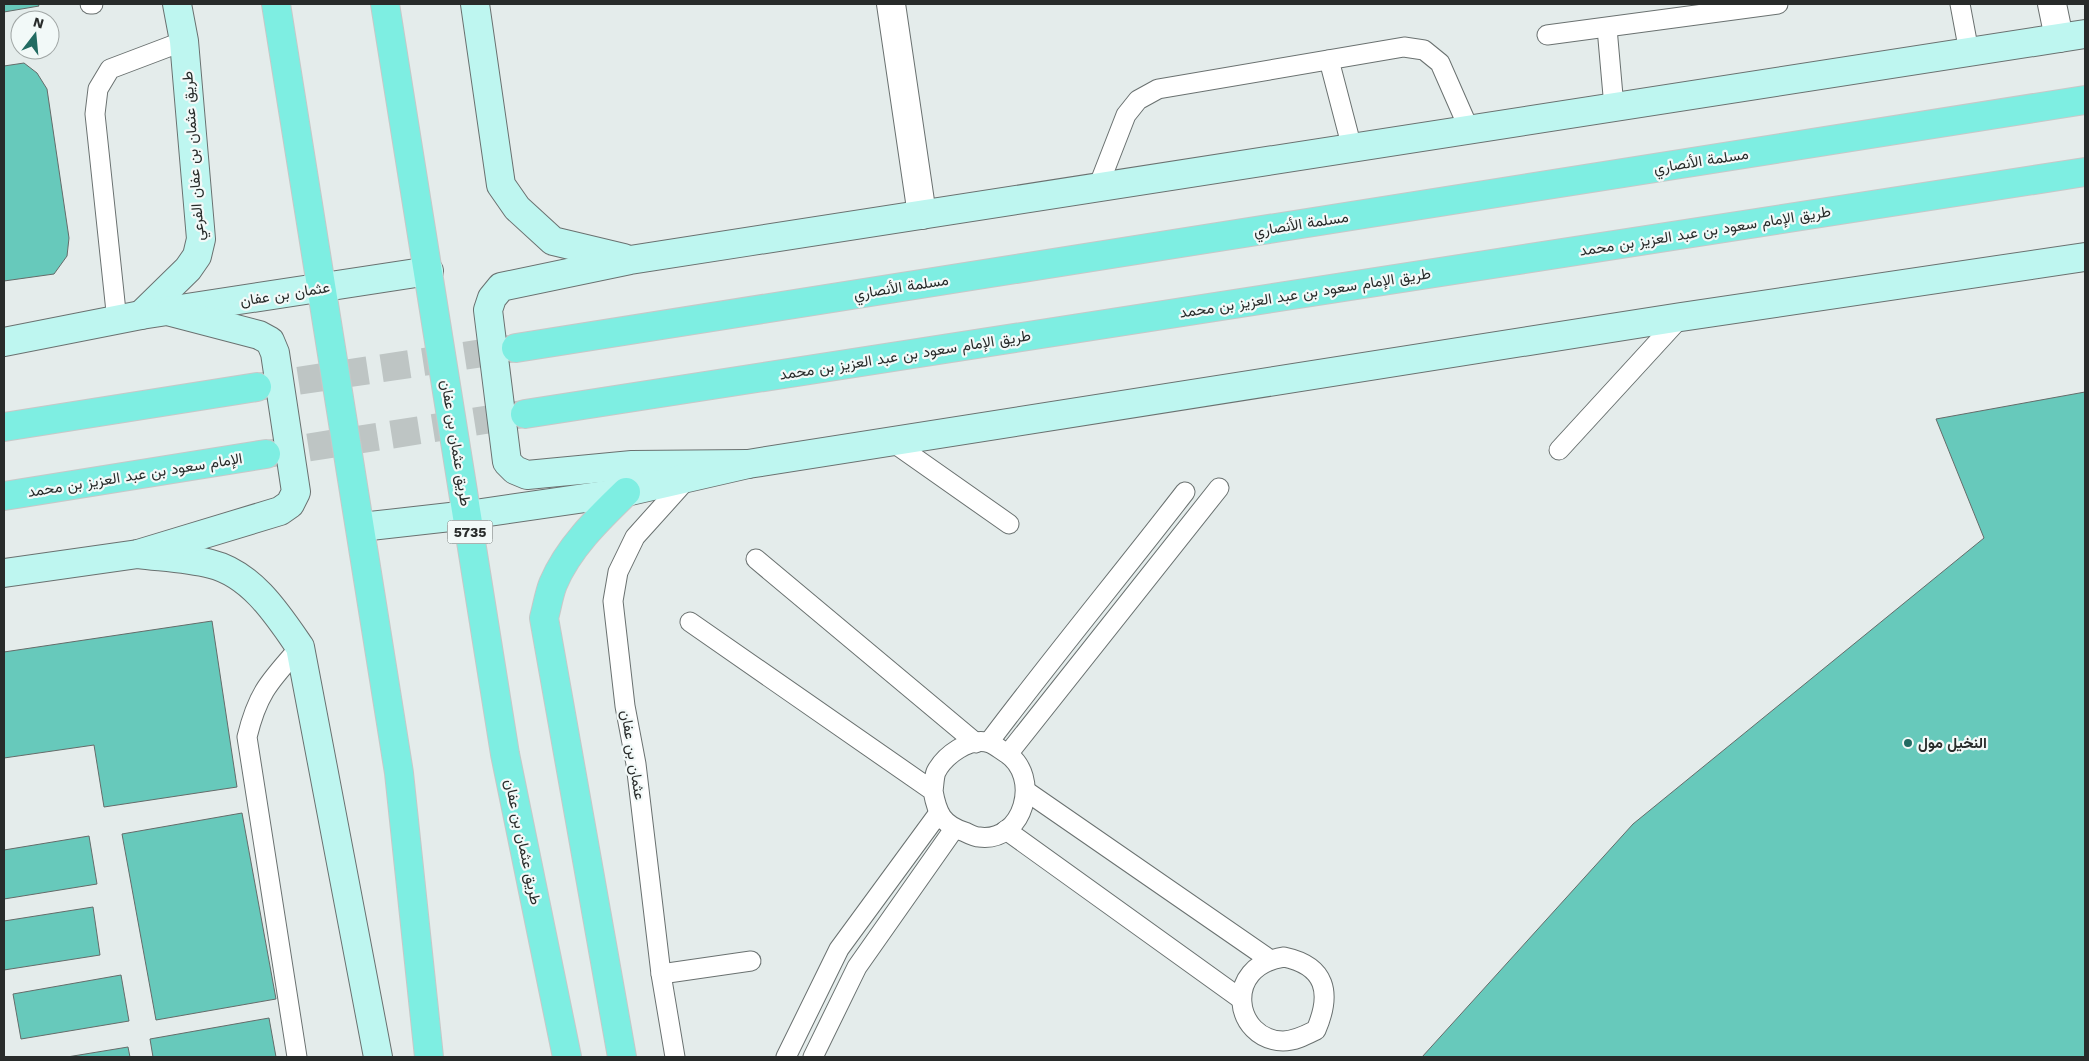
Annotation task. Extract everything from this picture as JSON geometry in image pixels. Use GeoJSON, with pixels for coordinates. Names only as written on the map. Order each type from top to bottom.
{"type":"FeatureCollection","features":[{"type":"Feature","properties":{"kind":"main road"},"geometry":{"type":"LineString","coordinates":[[276,4],[399,773],[429,1057]]}},
{"type":"Feature","properties":{"kind":"main road","name":"طريق عثمان بن عفان"},"geometry":{"type":"LineString","coordinates":[[385,4],[505,754],[567,1057]]}},
{"type":"Feature","properties":{"kind":"main road","name":"مسلمة الأنصاري"},"geometry":{"type":"LineString","coordinates":[[516,348],[2085,100]]}},
{"type":"Feature","properties":{"kind":"main road","name":"طريق الإمام سعود بن عبد العزيز بن محمد"},"geometry":{"type":"LineString","coordinates":[[525,414],[2085,172]]}},
{"type":"Feature","properties":{"kind":"main road"},"geometry":{"type":"LineString","coordinates":[[4,426],[257,387]]}},
{"type":"Feature","properties":{"kind":"main road","name":"الإمام سعود بن عبد العزيز بن محمد"},"geometry":{"type":"LineString","coordinates":[[4,496],[266,454]]}},
{"type":"Feature","properties":{"kind":"main road"},"geometry":{"type":"LineString","coordinates":[[622,1057],[544,618],[553,584],[568,558],[596,521],[626,492]]}},
{"type":"Feature","properties":{"kind":"street","name":"طريق عثمان بن عفان الفرعي"},"geometry":{"type":"LineString","coordinates":[[129,318],[188,269],[197,256],[201,240],[184,41],[177,4]]}},
{"type":"Feature","properties":{"kind":"street"},"geometry":{"type":"LineString","coordinates":[[475,4],[501,185],[517,208],[553,241],[630,260]]}},
{"type":"Feature","properties":{"kind":"street"},"geometry":{"type":"LineString","coordinates":[[891,4],[922,214]]}},
{"type":"Feature","properties":{"kind":"street"},"geometry":{"type":"LineString","coordinates":[[2052,4],[2059,38]]}},
{"type":"Feature","properties":{"kind":"street"},"geometry":{"type":"LineString","coordinates":[[748,464],[632,465],[526,475],[515,470],[507,462],[488,310],[492,298],[501,287],[630,260],[2085,34]]}},
{"type":"Feature","properties":{"kind":"street"},"geometry":{"type":"LineString","coordinates":[[2025,181],[2085,178]]}},
{"type":"Feature","properties":{"kind":"street"},"geometry":{"type":"LineString","coordinates":[[361,527],[468,515],[626,492],[748,464],[1681,316],[2085,257]]}},
{"type":"Feature","properties":{"kind":"street","name":"عثمان بن عفان"},"geometry":{"type":"LineString","coordinates":[[129,318],[429,272]]}},
{"type":"Feature","properties":{"kind":"street"},"geometry":{"type":"LineString","coordinates":[[4,573],[138,554],[280,511],[290,504],[296,492],[275,353],[270,341],[260,335],[171,312]]}},
{"type":"Feature","properties":{"kind":"street"},"geometry":{"type":"LineString","coordinates":[[4,342],[129,318]]}},
{"type":"Feature","properties":{"kind":"street"},"geometry":{"type":"LineString","coordinates":[[138,554],[212,564],[237,575],[273,609],[300,647],[378,1057]]}},
{"type":"Feature","properties":{"kind":"lane"},"geometry":{"type":"LineString","coordinates":[[1547,35],[1778,4]]}},
{"type":"Feature","properties":{"kind":"lane"},"geometry":{"type":"LineString","coordinates":[[1960,4],[1969,52]]}},
{"type":"Feature","properties":{"kind":"lane"},"geometry":{"type":"LineString","coordinates":[[1607,28],[1614,107]]}},
{"type":"Feature","properties":{"kind":"lane"},"geometry":{"type":"LineString","coordinates":[[129,318],[95,114],[98,89],[110,69],[184,41]]}},
{"type":"Feature","properties":{"kind":"lane"},"geometry":{"type":"LineString","coordinates":[[1098,187],[1126,115],[1138,100],[1158,89],[1404,47],[1424,50],[1440,63],[1470,129]]}},
{"type":"Feature","properties":{"kind":"lane"},"geometry":{"type":"LineString","coordinates":[[1329,60],[1352,148]]}},
{"type":"Feature","properties":{"kind":"lane"},"geometry":{"type":"LineString","coordinates":[[1559,450],[1681,316]]}},
{"type":"Feature","properties":{"kind":"lane"},"geometry":{"type":"LineString","coordinates":[[891,441],[1009,524]]}},
{"type":"Feature","properties":{"kind":"lane","name":"عثمان بن عفان"},"geometry":{"type":"LineString","coordinates":[[675,1057],[661,974],[636,764],[625,706],[613,601],[618,572],[635,537],[689,477]]}},
{"type":"Feature","properties":{"kind":"lane"},"geometry":{"type":"LineString","coordinates":[[1008,754],[1219,488]]}},
{"type":"Feature","properties":{"kind":"lane"},"geometry":{"type":"LineString","coordinates":[[756,559],[982,743],[1008,754],[1022,773],[1026,791],[1023,809],[1006,830],[980,838],[954,829],[938,814],[933,791],[935,774],[945,758],[960,748],[982,743],[1106,595],[1185,492]]}},
{"type":"Feature","properties":{"kind":"lane"},"geometry":{"type":"LineString","coordinates":[[690,622],[933,791]]}},
{"type":"Feature","properties":{"kind":"lane"},"geometry":{"type":"LineString","coordinates":[[297,1057],[247,737],[254,708],[266,685],[300,647]]}},
{"type":"Feature","properties":{"kind":"lane"},"geometry":{"type":"LineString","coordinates":[[1026,791],[1268,959]]}},
{"type":"Feature","properties":{"kind":"lane"},"geometry":{"type":"LineString","coordinates":[[786,1057],[839,949],[938,814]]}},
{"type":"Feature","properties":{"kind":"lane"},"geometry":{"type":"LineString","coordinates":[[813,1057],[857,967],[954,829]]}},
{"type":"Feature","properties":{"kind":"lane"},"geometry":{"type":"LineString","coordinates":[[1006,830],[1241,998]]}},
{"type":"Feature","properties":{"kind":"lane"},"geometry":{"type":"LineString","coordinates":[[1284,957],[1300,960],[1313,969],[1323,983],[1326,999],[1316,1030],[1300,1038],[1283,1041],[1267,1038],[1254,1028],[1244,1015],[1241,998],[1245,982],[1254,969],[1268,959],[1284,957]]}},
{"type":"Feature","properties":{"kind":"lane"},"geometry":{"type":"LineString","coordinates":[[661,974],[752,961]]}},
{"type":"Feature","properties":{"kind":"building"},"geometry":{"type":"Polygon","coordinates":[[[4,4],[38,4],[39,6],[10,10],[4,12],[4,4]]]}},
{"type":"Feature","properties":{"kind":"building"},"geometry":{"type":"Polygon","coordinates":[[[24,63],[37,73],[47,89],[69,238],[67,256],[54,274],[4,281],[4,66],[24,63]]]}},
{"type":"Feature","properties":{"kind":"building","name":"النخيل مول"},"geometry":{"type":"Polygon","coordinates":[[[2085,392],[2085,1057],[1422,1057],[1633,824],[1984,538],[1936,419],[2085,392]]]}},
{"type":"Feature","properties":{"kind":"building"},"geometry":{"type":"Polygon","coordinates":[[[212,621],[237,787],[104,807],[94,745],[4,758],[4,652],[212,621]]]}},
{"type":"Feature","properties":{"kind":"building"},"geometry":{"type":"Polygon","coordinates":[[[242,813],[276,999],[156,1020],[122,834],[242,813]]]}},
{"type":"Feature","properties":{"kind":"building"},"geometry":{"type":"Polygon","coordinates":[[[89,836],[97,884],[4,899],[4,850],[89,836]]]}},
{"type":"Feature","properties":{"kind":"building"},"geometry":{"type":"Polygon","coordinates":[[[93,907],[100,955],[4,970],[4,921],[93,907]]]}},
{"type":"Feature","properties":{"kind":"building"},"geometry":{"type":"Polygon","coordinates":[[[121,975],[129,1021],[21,1039],[13,994],[121,975]]]}},
{"type":"Feature","properties":{"kind":"building"},"geometry":{"type":"Polygon","coordinates":[[[269,1018],[276,1057],[153,1057],[150,1039],[269,1018]]]}},
{"type":"Feature","properties":{"kind":"building"},"geometry":{"type":"Polygon","coordinates":[[[128,1047],[130,1057],[67,1057],[128,1047]]]}},
{"type":"Feature","properties":{"kind":"tunnel"},"geometry":{"type":"LineString","coordinates":[[257,387],[516,348]]}},
{"type":"Feature","properties":{"kind":"tunnel"},"geometry":{"type":"LineString","coordinates":[[267,454],[523,414]]}},
{"type":"Feature","properties":{"kind":"place","name":"النخيل مول"},"geometry":{"type":"Point","coordinates":[1908,743]}}]}
